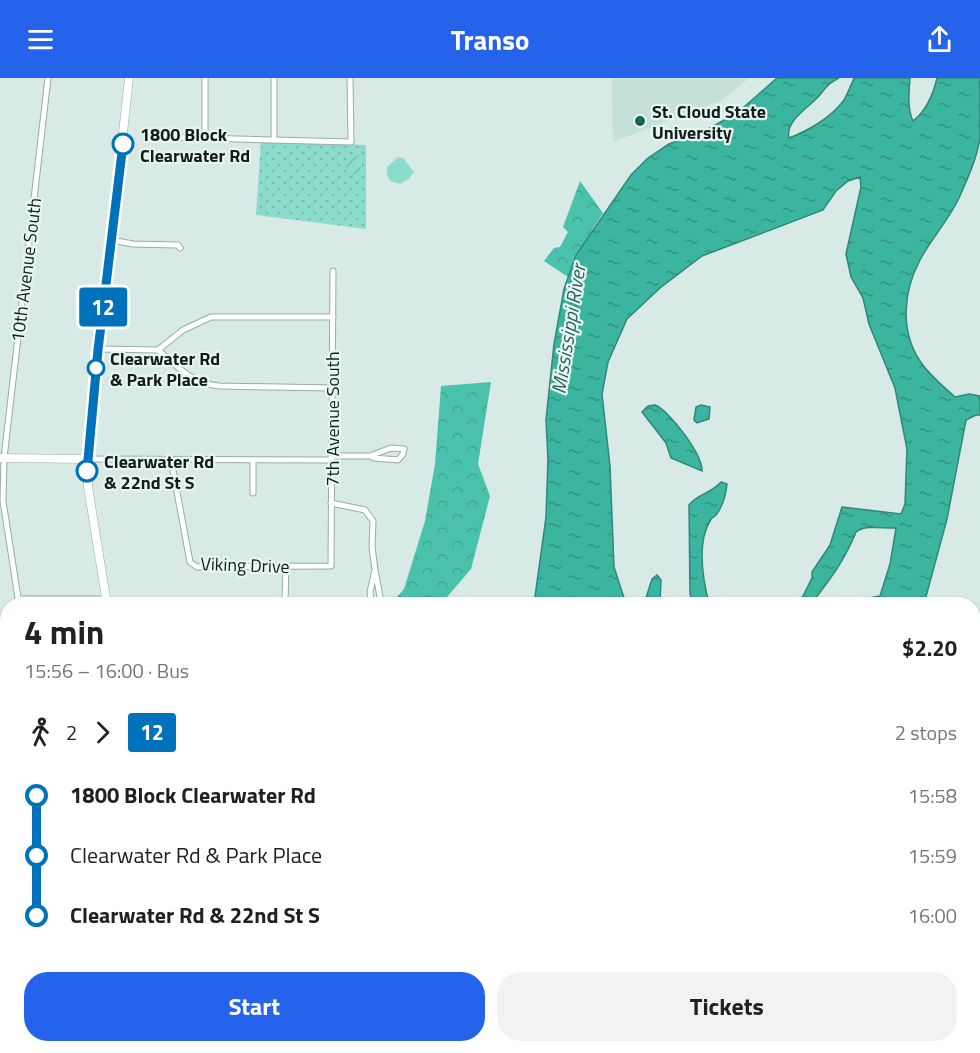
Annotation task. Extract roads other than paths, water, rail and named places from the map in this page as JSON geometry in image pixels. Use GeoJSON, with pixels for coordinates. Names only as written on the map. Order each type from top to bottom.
{"type":"FeatureCollection","features":[{"type":"Feature","properties":{"kind":"street","name":"10th Avenue South"},"geometry":{"type":"LineString","coordinates":[[18,597],[3,501],[2,458],[48,78]]}},
{"type":"Feature","properties":{"kind":"street"},"geometry":{"type":"LineString","coordinates":[[105,597],[88,487],[87,459],[129,78]]}},
{"type":"Feature","properties":{"kind":"street"},"geometry":{"type":"LineString","coordinates":[[205,78],[205,139]]}},
{"type":"Feature","properties":{"kind":"street"},"geometry":{"type":"LineString","coordinates":[[274,78],[274,140]]}},
{"type":"Feature","properties":{"kind":"street"},"geometry":{"type":"LineString","coordinates":[[161,137],[351,142],[350,78]]}},
{"type":"Feature","properties":{"kind":"street"},"geometry":{"type":"LineString","coordinates":[[111,240],[132,244],[178,245],[180,248]]}},
{"type":"Feature","properties":{"kind":"street","name":"7th Avenue South"},"geometry":{"type":"LineString","coordinates":[[331,566],[333,271]]}},
{"type":"Feature","properties":{"kind":"street"},"geometry":{"type":"LineString","coordinates":[[98,350],[158,350],[183,330],[210,317],[333,317]]}},
{"type":"Feature","properties":{"kind":"street"},"geometry":{"type":"LineString","coordinates":[[158,350],[192,379],[205,384],[331,388]]}},
{"type":"Feature","properties":{"kind":"street"},"geometry":{"type":"LineString","coordinates":[[2,458],[253,460],[370,456],[391,448],[404,448],[398,460],[370,456]]}},
{"type":"Feature","properties":{"kind":"street","name":"Viking Drive"},"geometry":{"type":"LineString","coordinates":[[171,460],[190,562],[197,567],[331,566]]}},
{"type":"Feature","properties":{"kind":"street"},"geometry":{"type":"LineString","coordinates":[[253,460],[253,493]]}},
{"type":"Feature","properties":{"kind":"street"},"geometry":{"type":"LineString","coordinates":[[331,503],[364,510],[373,521],[372,547],[380,597]]}},
{"type":"Feature","properties":{"kind":"street"},"geometry":{"type":"LineString","coordinates":[[285,597],[286,567]]}},
{"type":"Feature","properties":{"kind":"street"},"geometry":{"type":"LineString","coordinates":[[371,597],[375,570]]}},
{"type":"Feature","properties":{"kind":"water","name":"Mississippi River"},"geometry":{"type":"Polygon","coordinates":[[[777,78],[839,78],[798,115],[790,126],[789,138],[804,132],[833,112],[844,100],[854,78],[910,78],[909,106],[913,121],[929,102],[937,78],[980,78],[979,146],[955,206],[914,272],[907,298],[909,337],[920,361],[955,397],[969,394],[980,396],[980,415],[966,420],[947,519],[926,597],[875,597],[880,596],[890,564],[896,528],[875,527],[856,532],[842,561],[816,597],[802,597],[812,578],[812,572],[830,545],[842,507],[901,514],[905,504],[907,449],[895,388],[869,324],[863,298],[851,277],[846,254],[861,187],[860,177],[848,181],[836,191],[823,210],[702,256],[660,288],[627,319],[608,362],[602,394],[610,466],[614,567],[624,597],[535,597],[546,517],[548,460],[546,420],[554,344],[564,289],[576,255],[631,175],[648,158],[669,144],[708,129],[737,113],[777,78]]]}},
{"type":"Feature","properties":{"kind":"water"},"geometry":{"type":"Polygon","coordinates":[[[655,405],[668,415],[684,434],[697,455],[702,471],[671,458],[666,443],[642,412],[648,406],[655,405]]]}},
{"type":"Feature","properties":{"kind":"water"},"geometry":{"type":"Polygon","coordinates":[[[701,405],[710,407],[709,419],[697,423],[694,420],[696,407],[701,405]]]}},
{"type":"Feature","properties":{"kind":"water"},"geometry":{"type":"Polygon","coordinates":[[[721,482],[727,484],[721,508],[711,519],[703,540],[702,562],[708,597],[691,597],[689,505],[696,498],[721,482]]]}},
{"type":"Feature","properties":{"kind":"water"},"geometry":{"type":"Polygon","coordinates":[[[657,575],[661,580],[660,597],[646,597],[652,579],[657,575]]]}},
{"type":"Feature","properties":{"kind":"place","name":"St. Cloud State University"},"geometry":{"type":"Point","coordinates":[640,121]}},
{"type":"Feature","properties":{"kind":"place","name":"1800 Block Clearwater Rd"},"geometry":{"type":"Point","coordinates":[123,144]}},
{"type":"Feature","properties":{"kind":"place","name":"Clearwater Rd & Park Place"},"geometry":{"type":"Point","coordinates":[96,368]}},
{"type":"Feature","properties":{"kind":"place","name":"Clearwater Rd & 22nd St S"},"geometry":{"type":"Point","coordinates":[87,471]}}]}
